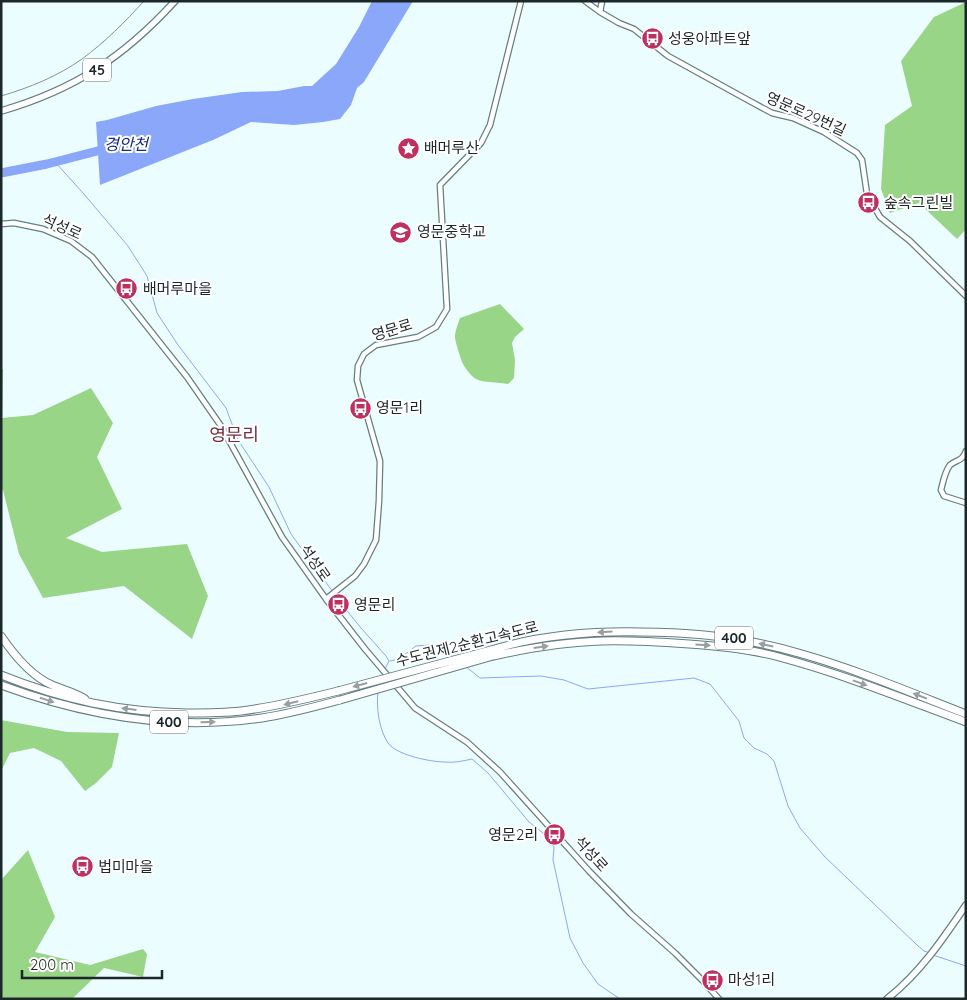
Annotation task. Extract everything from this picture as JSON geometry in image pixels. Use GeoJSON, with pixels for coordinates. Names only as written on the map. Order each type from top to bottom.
{"type":"FeatureCollection","features":[{"type":"Feature","properties":{"kind":"highway","name":"수도권제2순환고속도로"},"geometry":{"type":"LineString","coordinates":[[1,684],[51,702],[92,712],[132,718],[207,723],[260,718],[307,709],[492,653],[515,643],[530,640],[564,635],[608,632],[680,633],[730,638],[822,660],[966,714]]}},
{"type":"Feature","properties":{"kind":"highway"},"geometry":{"type":"LineString","coordinates":[[1,636],[25,666],[41,679],[51,685],[83,697],[91,704]]}},
{"type":"Feature","properties":{"kind":"highway","name":"수도권제2순환고속도로"},"geometry":{"type":"LineString","coordinates":[[1,674],[29,686],[91,704],[168,713],[219,713],[239,712],[282,705],[492,653],[600,641],[665,642],[716,646],[778,657],[818,668],[966,722]]}},
{"type":"Feature","properties":{"kind":"main road","name":"45"},"geometry":{"type":"LineString","coordinates":[[1,111],[38,100],[93,72],[126,49],[175,1]]}},
{"type":"Feature","properties":{"kind":"main road"},"geometry":{"type":"LineString","coordinates":[[887,999],[909,979],[938,945],[966,905]]}},
{"type":"Feature","properties":{"kind":"street","name":"영문로"},"geometry":{"type":"LineString","coordinates":[[328,598],[355,576],[364,564],[376,540],[380,501],[380,461],[357,380],[358,366],[364,354],[376,345],[418,337],[436,327],[447,309],[440,185],[481,143],[490,125],[521,1]]}},
{"type":"Feature","properties":{"kind":"street","name":"영문로29번길"},"geometry":{"type":"LineString","coordinates":[[586,1],[600,12],[634,29],[668,56],[772,113],[793,118],[824,132],[857,153],[862,160],[867,194],[880,217],[910,241],[966,296]]}},
{"type":"Feature","properties":{"kind":"street"},"geometry":{"type":"LineString","coordinates":[[600,12],[602,1]]}},
{"type":"Feature","properties":{"kind":"street","name":"석성로"},"geometry":{"type":"LineString","coordinates":[[1,224],[43,228],[71,241],[92,257],[187,377],[221,426],[282,537],[390,679],[416,708],[467,742],[500,772],[589,872],[631,914],[676,953],[719,999]]}},
{"type":"Feature","properties":{"kind":"street"},"geometry":{"type":"LineString","coordinates":[[966,451],[960,460],[953,463],[948,469],[941,490],[944,496],[966,503]]}},
{"type":"Feature","properties":{"kind":"green space"},"geometry":{"type":"Polygon","coordinates":[[[966,2],[966,229],[957,239],[919,203],[890,213],[881,189],[885,125],[912,106],[901,61],[934,17],[966,2]]]}},
{"type":"Feature","properties":{"kind":"green space"},"geometry":{"type":"Polygon","coordinates":[[[500,304],[524,329],[515,337],[512,343],[515,360],[514,378],[508,384],[476,379],[463,364],[455,337],[460,318],[500,304]]]}},
{"type":"Feature","properties":{"kind":"green space"},"geometry":{"type":"Polygon","coordinates":[[[1,369],[3,369],[2,418],[33,415],[91,388],[113,423],[97,457],[122,509],[66,538],[102,552],[187,544],[208,596],[192,639],[124,586],[43,598],[19,554],[3,490],[1,489],[1,369]]]}},
{"type":"Feature","properties":{"kind":"green space"},"geometry":{"type":"Polygon","coordinates":[[[1,720],[67,732],[119,733],[112,767],[85,791],[61,761],[34,748],[10,753],[1,771],[1,720]]]}},
{"type":"Feature","properties":{"kind":"green space"},"geometry":{"type":"Polygon","coordinates":[[[28,850],[55,917],[35,952],[90,965],[143,949],[147,954],[143,977],[104,968],[72,999],[1,999],[1,880],[28,850]]]}},
{"type":"Feature","properties":{"kind":"water","name":"경안천"},"geometry":{"type":"Polygon","coordinates":[[[372,1],[413,1],[364,82],[357,88],[351,105],[340,119],[294,125],[251,122],[213,140],[100,185],[96,122],[156,106],[193,99],[242,92],[278,91],[312,86],[336,64],[359,27],[372,1]]]}},
{"type":"Feature","properties":{"kind":"waterway","name":"경안천"},"geometry":{"type":"LineString","coordinates":[[1,173],[47,164],[109,148]]}},
{"type":"Feature","properties":{"kind":"waterway"},"geometry":{"type":"LineString","coordinates":[[55,162],[128,246],[147,276],[157,313],[178,345],[226,408],[238,440],[269,487],[291,534],[333,592]]}},
{"type":"Feature","properties":{"kind":"waterway"},"geometry":{"type":"LineString","coordinates":[[335,596],[389,661],[382,675]]}},
{"type":"Feature","properties":{"kind":"waterway"},"geometry":{"type":"LineString","coordinates":[[390,661],[399,659],[416,646],[429,645],[443,649],[454,658]]}},
{"type":"Feature","properties":{"kind":"waterway"},"geometry":{"type":"LineString","coordinates":[[465,666],[480,678],[541,676],[564,680],[588,689],[694,678],[710,684],[739,721],[744,738],[754,748],[767,754],[774,761],[788,806],[800,828],[825,857],[917,945],[930,953]]}},
{"type":"Feature","properties":{"kind":"waterway"},"geometry":{"type":"LineString","coordinates":[[378,691],[377,704],[380,725],[388,743],[392,747],[414,757],[431,761],[452,762],[472,759],[488,773],[529,822],[548,837],[554,847],[553,860],[570,938],[583,963],[598,984],[620,999]]}},
{"type":"Feature","properties":{"kind":"waterway"},"geometry":{"type":"LineString","coordinates":[[933,955],[966,966]]}},
{"type":"Feature","properties":{"kind":"tram line"},"geometry":{"type":"LineString","coordinates":[[1,96],[43,81],[73,65],[107,39],[144,1]]}},
{"type":"Feature","properties":{"kind":"place","name":"성웅아파트앞"},"geometry":{"type":"Point","coordinates":[652,39]}},
{"type":"Feature","properties":{"kind":"place","name":"배머루산"},"geometry":{"type":"Point","coordinates":[408,148]}},
{"type":"Feature","properties":{"kind":"place","name":"숲속그린빌"},"geometry":{"type":"Point","coordinates":[868,203]}},
{"type":"Feature","properties":{"kind":"place","name":"영문중학교"},"geometry":{"type":"Point","coordinates":[401,232]}},
{"type":"Feature","properties":{"kind":"place","name":"배머루마을"},"geometry":{"type":"Point","coordinates":[127,289]}},
{"type":"Feature","properties":{"kind":"place","name":"영문1리"},"geometry":{"type":"Point","coordinates":[360,408]}},
{"type":"Feature","properties":{"kind":"place","name":"영문리"},"geometry":{"type":"Point","coordinates":[338,605]}},
{"type":"Feature","properties":{"kind":"place","name":"영문2리"},"geometry":{"type":"Point","coordinates":[554,835]}},
{"type":"Feature","properties":{"kind":"place","name":"법미마을"},"geometry":{"type":"Point","coordinates":[82,867]}},
{"type":"Feature","properties":{"kind":"place","name":"마성1리"},"geometry":{"type":"Point","coordinates":[712,980]}},
{"type":"Feature","properties":{"kind":"district","name":"영문리"},"geometry":{"type":"Point","coordinates":[234,435]}}]}
